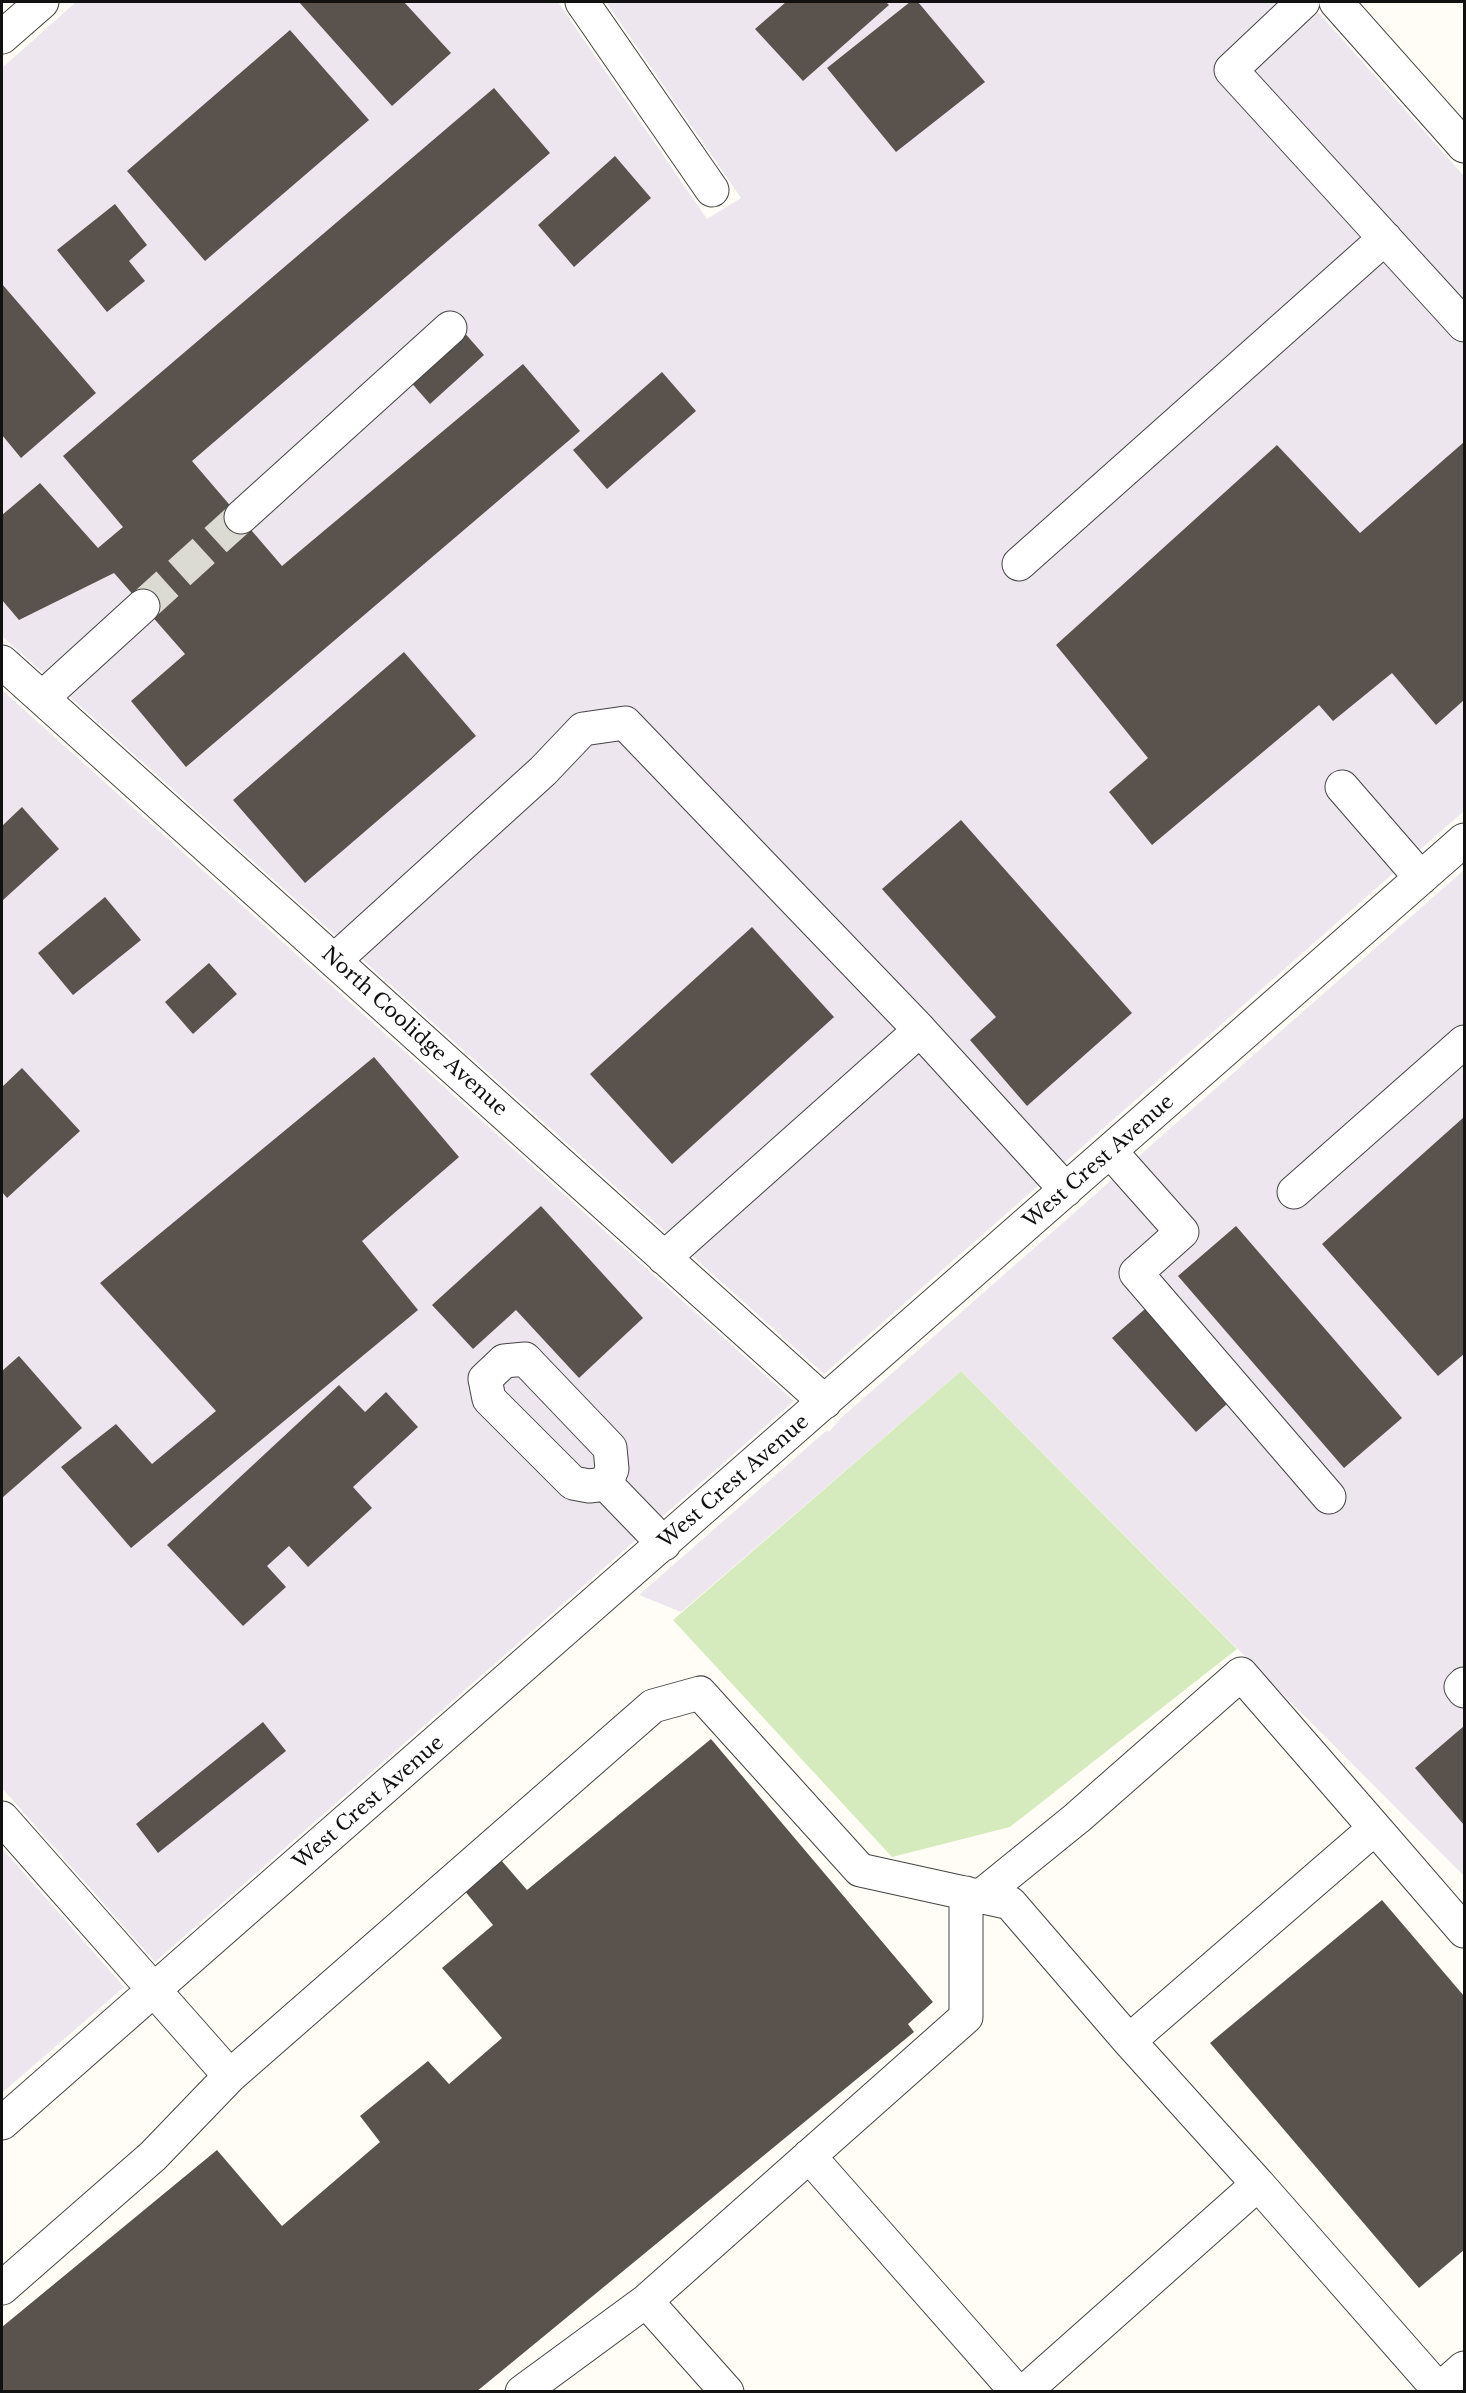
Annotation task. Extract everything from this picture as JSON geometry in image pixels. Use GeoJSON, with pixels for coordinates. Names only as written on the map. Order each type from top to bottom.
{"type":"FeatureCollection","features":[{"type":"Feature","properties":{"kind":"street"},"geometry":{"type":"LineString","coordinates":[[2,38],[42,2]]}},
{"type":"Feature","properties":{"kind":"street"},"geometry":{"type":"LineString","coordinates":[[582,2],[712,190]]}},
{"type":"Feature","properties":{"kind":"street"},"geometry":{"type":"LineString","coordinates":[[1303,2],[1231,70],[1464,325]]}},
{"type":"Feature","properties":{"kind":"street"},"geometry":{"type":"LineString","coordinates":[[1336,2],[1464,146]]}},
{"type":"Feature","properties":{"kind":"street"},"geometry":{"type":"LineString","coordinates":[[1018,564],[1385,238]]}},
{"type":"Feature","properties":{"kind":"street"},"geometry":{"type":"LineString","coordinates":[[241,517],[450,328]]}},
{"type":"Feature","properties":{"kind":"street"},"geometry":{"type":"LineString","coordinates":[[42,698],[143,606]]}},
{"type":"Feature","properties":{"kind":"street","name":"North Coolidge Avenue"},"geometry":{"type":"LineString","coordinates":[[2,662],[825,1402]]}},
{"type":"Feature","properties":{"kind":"street"},"geometry":{"type":"LineString","coordinates":[[335,960],[543,771],[583,729],[625,723],[920,1030],[1066,1190]]}},
{"type":"Feature","properties":{"kind":"street"},"geometry":{"type":"LineString","coordinates":[[1342,787],[1422,878]]}},
{"type":"Feature","properties":{"kind":"street","name":"West Crest Avenue"},"geometry":{"type":"LineString","coordinates":[[2,2123],[1464,840]]}},
{"type":"Feature","properties":{"kind":"street"},"geometry":{"type":"LineString","coordinates":[[664,1258],[920,1030]]}},
{"type":"Feature","properties":{"kind":"street"},"geometry":{"type":"LineString","coordinates":[[1294,1192],[1464,1042]]}},
{"type":"Feature","properties":{"kind":"street"},"geometry":{"type":"LineString","coordinates":[[1110,1151],[1182,1232],[1136,1273],[1329,1497]]}},
{"type":"Feature","properties":{"kind":"street"},"geometry":{"type":"LineString","coordinates":[[606,1484],[664,1544]]}},
{"type":"Feature","properties":{"kind":"street"},"geometry":{"type":"LineString","coordinates":[[522,2391],[646,2301],[966,2018],[974,1894],[1077,1818],[1241,1674],[1464,1931]]}},
{"type":"Feature","properties":{"kind":"street"},"geometry":{"type":"LineString","coordinates":[[1464,1684],[1461,1687],[1464,1691]]}},
{"type":"Feature","properties":{"kind":"street"},"geometry":{"type":"LineString","coordinates":[[2,2288],[153,2156],[230,2076],[653,1706],[700,1693],[860,1870],[1010,1903],[1439,2391],[1464,2368]]}},
{"type":"Feature","properties":{"kind":"street"},"geometry":{"type":"LineString","coordinates":[[2,1818],[230,2076]]}},
{"type":"Feature","properties":{"kind":"street"},"geometry":{"type":"LineString","coordinates":[[1129,2041],[1375,1828]]}},
{"type":"Feature","properties":{"kind":"street"},"geometry":{"type":"LineString","coordinates":[[809,2156],[1017,2391]]}},
{"type":"Feature","properties":{"kind":"street"},"geometry":{"type":"LineString","coordinates":[[1024,2391],[1258,2184]]}},
{"type":"Feature","properties":{"kind":"street"},"geometry":{"type":"LineString","coordinates":[[646,2301],[727,2391]]}},
{"type":"Feature","properties":{"kind":"shaded area"},"geometry":{"type":"Polygon","coordinates":[[[76,2],[558,2],[707,219],[741,198],[606,2],[1309,2],[1464,176],[1464,811],[824,1374],[2,636],[2,68],[76,2]]]}},
{"type":"Feature","properties":{"kind":"shaded area"},"geometry":{"type":"Polygon","coordinates":[[[2,690],[794,1401],[155,1962],[2,1788],[2,690]]]}},
{"type":"Feature","properties":{"kind":"shaded area"},"geometry":{"type":"Polygon","coordinates":[[[1464,870],[1464,1876],[961,1371],[681,1612],[639,1595],[827,1430],[829,1432],[841,1418],[1464,870]]]}},
{"type":"Feature","properties":{"kind":"shaded area"},"geometry":{"type":"Polygon","coordinates":[[[2,1848],[124,1987],[2,2093],[2,1848]]]}},
{"type":"Feature","properties":{"kind":"green space"},"geometry":{"type":"Polygon","coordinates":[[[961,1371],[1237,1649],[1010,1827],[892,1857],[673,1620],[961,1371]]]}},
{"type":"Feature","properties":{"kind":"building"},"geometry":{"type":"Polygon","coordinates":[[[299,2],[404,2],[451,53],[392,106],[299,2]]]}},
{"type":"Feature","properties":{"kind":"building"},"geometry":{"type":"Polygon","coordinates":[[[786,2],[886,2],[889,5],[803,81],[755,29],[786,2]]]}},
{"type":"Feature","properties":{"kind":"building"},"geometry":{"type":"Polygon","coordinates":[[[910,2],[918,2],[985,82],[896,152],[827,68],[910,2]]]}},
{"type":"Feature","properties":{"kind":"building"},"geometry":{"type":"Polygon","coordinates":[[[290,30],[369,120],[205,261],[127,171],[290,30]]]}},
{"type":"Feature","properties":{"kind":"building"},"geometry":{"type":"Polygon","coordinates":[[[494,88],[550,153],[192,461],[282,566],[523,364],[580,431],[186,767],[131,701],[185,654],[114,573],[19,620],[2,600],[2,515],[40,483],[98,548],[123,527],[63,456],[494,88]]]}},
{"type":"Feature","properties":{"kind":"building"},"geometry":{"type":"Polygon","coordinates":[[[615,156],[651,198],[574,267],[538,225],[615,156]]]}},
{"type":"Feature","properties":{"kind":"building"},"geometry":{"type":"Polygon","coordinates":[[[115,204],[147,245],[129,261],[145,281],[107,312],[57,250],[115,204]]]}},
{"type":"Feature","properties":{"kind":"building"},"geometry":{"type":"Polygon","coordinates":[[[2,284],[96,393],[21,458],[2,435],[2,284]]]}},
{"type":"Feature","properties":{"kind":"building"},"geometry":{"type":"Polygon","coordinates":[[[462,330],[484,355],[430,404],[408,379],[462,330]]]}},
{"type":"Feature","properties":{"kind":"building"},"geometry":{"type":"Polygon","coordinates":[[[662,372],[696,411],[607,489],[573,450],[662,372]]]}},
{"type":"Feature","properties":{"kind":"building"},"geometry":{"type":"Polygon","coordinates":[[[1464,442],[1464,700],[1436,725],[1392,673],[1333,721],[1319,705],[1152,845],[1109,792],[1148,758],[1056,645],[1277,445],[1360,533],[1464,442]]]}},
{"type":"Feature","properties":{"kind":"building"},"geometry":{"type":"Polygon","coordinates":[[[404,652],[476,736],[305,883],[233,800],[404,652]]]}},
{"type":"Feature","properties":{"kind":"building"},"geometry":{"type":"Polygon","coordinates":[[[22,807],[59,849],[2,901],[2,826],[22,807]]]}},
{"type":"Feature","properties":{"kind":"building"},"geometry":{"type":"Polygon","coordinates":[[[961,820],[1132,1013],[1027,1106],[970,1040],[996,1017],[882,889],[961,820]]]}},
{"type":"Feature","properties":{"kind":"building"},"geometry":{"type":"Polygon","coordinates":[[[105,897],[141,940],[73,995],[38,953],[105,897]]]}},
{"type":"Feature","properties":{"kind":"building"},"geometry":{"type":"Polygon","coordinates":[[[752,927],[834,1017],[672,1164],[590,1074],[752,927]]]}},
{"type":"Feature","properties":{"kind":"building"},"geometry":{"type":"Polygon","coordinates":[[[209,963],[237,994],[193,1034],[165,1002],[209,963]]]}},
{"type":"Feature","properties":{"kind":"building"},"geometry":{"type":"Polygon","coordinates":[[[374,1057],[459,1157],[362,1241],[418,1310],[131,1548],[61,1467],[116,1424],[152,1464],[216,1411],[100,1283],[374,1057]]]}},
{"type":"Feature","properties":{"kind":"building"},"geometry":{"type":"Polygon","coordinates":[[[22,1068],[80,1131],[7,1198],[2,1192],[2,1087],[22,1068]]]}},
{"type":"Feature","properties":{"kind":"building"},"geometry":{"type":"Polygon","coordinates":[[[1464,1117],[1464,1354],[1438,1376],[1322,1244],[1464,1117]]]}},
{"type":"Feature","properties":{"kind":"building"},"geometry":{"type":"Polygon","coordinates":[[[541,1206],[643,1318],[579,1378],[516,1310],[473,1349],[432,1305],[541,1206]]]}},
{"type":"Feature","properties":{"kind":"building"},"geometry":{"type":"Polygon","coordinates":[[[1236,1226],[1402,1418],[1344,1468],[1178,1276],[1236,1226]]]}},
{"type":"Feature","properties":{"kind":"building"},"geometry":{"type":"Polygon","coordinates":[[[1145,1309],[1228,1403],[1196,1432],[1112,1338],[1145,1309]]]}},
{"type":"Feature","properties":{"kind":"building"},"geometry":{"type":"Polygon","coordinates":[[[19,1356],[82,1428],[2,1498],[2,1371],[19,1356]]]}},
{"type":"Feature","properties":{"kind":"building"},"geometry":{"type":"Polygon","coordinates":[[[339,1385],[365,1412],[386,1392],[418,1427],[353,1487],[372,1508],[308,1567],[289,1546],[267,1566],[286,1587],[243,1626],[167,1545],[339,1385]]]}},
{"type":"Feature","properties":{"kind":"building"},"geometry":{"type":"Polygon","coordinates":[[[263,1722],[286,1751],[158,1853],[136,1824],[263,1722]]]}},
{"type":"Feature","properties":{"kind":"building"},"geometry":{"type":"Polygon","coordinates":[[[1464,1726],[1464,1825],[1415,1768],[1464,1726]]]}},
{"type":"Feature","properties":{"kind":"building"},"geometry":{"type":"Polygon","coordinates":[[[711,1739],[933,2002],[908,2024],[914,2032],[476,2392],[2,2392],[2,2327],[217,2150],[282,2226],[380,2142],[360,2116],[428,2061],[449,2084],[502,2038],[442,1968],[493,1925],[464,1890],[501,1860],[527,1890],[711,1739]]]}},
{"type":"Feature","properties":{"kind":"building"},"geometry":{"type":"Polygon","coordinates":[[[1382,1900],[1464,1996],[1464,2250],[1419,2288],[1210,2043],[1382,1900]]]}},
{"type":"Feature","properties":{"kind":"tunnel"},"geometry":{"type":"LineString","coordinates":[[143,606],[241,517]]}}]}
